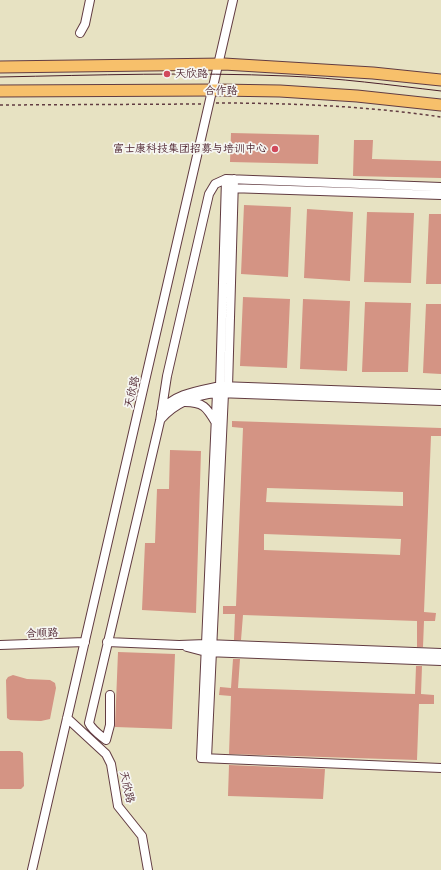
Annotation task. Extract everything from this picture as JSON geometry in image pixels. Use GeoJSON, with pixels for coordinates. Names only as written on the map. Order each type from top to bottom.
{"type":"FeatureCollection","features":[{"type":"Feature","properties":{"kind":"main road"},"geometry":{"type":"LineString","coordinates":[[0,67],[218,64],[358,72],[441,80]]}},
{"type":"Feature","properties":{"kind":"main road","name":"合作路"},"geometry":{"type":"LineString","coordinates":[[0,91],[280,91],[357,96],[441,105]]}},
{"type":"Feature","properties":{"kind":"street"},"geometry":{"type":"LineString","coordinates":[[80,33],[85,24],[90,0]]}},
{"type":"Feature","properties":{"kind":"street","name":"天欣路"},"geometry":{"type":"LineString","coordinates":[[32,870],[233,0]]}},
{"type":"Feature","properties":{"kind":"street"},"geometry":{"type":"LineString","coordinates":[[230,183],[441,195]]}},
{"type":"Feature","properties":{"kind":"street"},"geometry":{"type":"LineString","coordinates":[[230,183],[222,390],[204,758],[441,768]]}},
{"type":"Feature","properties":{"kind":"street"},"geometry":{"type":"LineString","coordinates":[[160,421],[167,376],[209,194],[215,184],[441,187]]}},
{"type":"Feature","properties":{"kind":"street"},"geometry":{"type":"LineString","coordinates":[[160,421],[166,413],[183,402],[222,390],[441,401]]}},
{"type":"Feature","properties":{"kind":"street"},"geometry":{"type":"LineString","coordinates":[[209,648],[216,423],[222,390]]}},
{"type":"Feature","properties":{"kind":"street"},"geometry":{"type":"LineString","coordinates":[[110,695],[110,725],[106,740],[94,730],[89,723],[162,411],[166,406],[172,401],[196,391],[222,390],[441,394]]}},
{"type":"Feature","properties":{"kind":"street"},"geometry":{"type":"LineString","coordinates":[[183,402],[200,404],[206,408],[216,423]]}},
{"type":"Feature","properties":{"kind":"street","name":"合顺路"},"geometry":{"type":"LineString","coordinates":[[0,645],[85,642]]}},
{"type":"Feature","properties":{"kind":"street"},"geometry":{"type":"LineString","coordinates":[[107,642],[441,661]]}},
{"type":"Feature","properties":{"kind":"street"},"geometry":{"type":"LineString","coordinates":[[209,648],[441,653]]}},
{"type":"Feature","properties":{"kind":"street","name":"天欣路"},"geometry":{"type":"LineString","coordinates":[[67,718],[106,754],[111,764],[118,806],[142,836],[148,870]]}},
{"type":"Feature","properties":{"kind":"path"},"geometry":{"type":"LineString","coordinates":[[0,105],[247,103],[361,108],[441,117]]}},
{"type":"Feature","properties":{"kind":"building","name":"富士康科技集团招募与培训中心"},"geometry":{"type":"Polygon","coordinates":[[[231,133],[319,135],[318,164],[230,162],[231,133]]]}},
{"type":"Feature","properties":{"kind":"building"},"geometry":{"type":"Polygon","coordinates":[[[354,140],[373,140],[372,159],[441,161],[441,178],[353,176],[354,140]]]}},
{"type":"Feature","properties":{"kind":"building"},"geometry":{"type":"Polygon","coordinates":[[[244,205],[291,207],[288,277],[241,274],[244,205]]]}},
{"type":"Feature","properties":{"kind":"building"},"geometry":{"type":"Polygon","coordinates":[[[307,209],[353,212],[350,281],[304,278],[307,209]]]}},
{"type":"Feature","properties":{"kind":"building"},"geometry":{"type":"Polygon","coordinates":[[[367,212],[414,213],[411,283],[364,282],[367,212]]]}},
{"type":"Feature","properties":{"kind":"building"},"geometry":{"type":"Polygon","coordinates":[[[429,214],[441,214],[441,284],[426,284],[429,214]]]}},
{"type":"Feature","properties":{"kind":"building"},"geometry":{"type":"Polygon","coordinates":[[[243,297],[290,299],[287,368],[240,366],[243,297]]]}},
{"type":"Feature","properties":{"kind":"building"},"geometry":{"type":"Polygon","coordinates":[[[303,299],[350,301],[347,371],[300,369],[303,299]]]}},
{"type":"Feature","properties":{"kind":"building"},"geometry":{"type":"Polygon","coordinates":[[[365,302],[411,303],[408,372],[362,372],[365,302]]]}},
{"type":"Feature","properties":{"kind":"building"},"geometry":{"type":"Polygon","coordinates":[[[426,304],[441,304],[441,374],[423,373],[426,304]]]}},
{"type":"Feature","properties":{"kind":"building"},"geometry":{"type":"Polygon","coordinates":[[[232,421],[441,428],[441,436],[431,436],[424,612],[436,613],[435,621],[424,621],[423,647],[417,647],[417,621],[243,615],[241,640],[234,640],[235,614],[223,614],[223,606],[236,606],[243,428],[232,427],[232,421]],[[267,488],[266,502],[403,506],[403,492],[267,488]],[[264,534],[264,550],[400,555],[401,539],[264,534]]]}},
{"type":"Feature","properties":{"kind":"building"},"geometry":{"type":"Polygon","coordinates":[[[170,450],[201,451],[196,613],[142,610],[145,543],[155,543],[157,489],[169,489],[170,450]]]}},
{"type":"Feature","properties":{"kind":"building"},"geometry":{"type":"Polygon","coordinates":[[[118,652],[175,654],[172,729],[115,727],[118,652]]]}},
{"type":"Feature","properties":{"kind":"building"},"geometry":{"type":"Polygon","coordinates":[[[233,659],[240,659],[238,688],[415,694],[416,666],[422,666],[421,694],[434,695],[434,704],[419,704],[417,760],[229,754],[231,696],[219,695],[220,687],[231,688],[233,659]]]}},
{"type":"Feature","properties":{"kind":"building"},"geometry":{"type":"Polygon","coordinates":[[[13,675],[27,679],[50,680],[55,683],[56,688],[50,719],[41,721],[10,720],[7,718],[6,680],[8,677],[13,675]]]}},
{"type":"Feature","properties":{"kind":"building"},"geometry":{"type":"Polygon","coordinates":[[[0,751],[20,751],[23,753],[24,786],[21,789],[0,789],[0,751]]]}},
{"type":"Feature","properties":{"kind":"building"},"geometry":{"type":"Polygon","coordinates":[[[229,765],[325,769],[323,799],[228,796],[229,765]]]}},
{"type":"Feature","properties":{"kind":"tram line"},"geometry":{"type":"LineString","coordinates":[[0,77],[144,74],[287,76],[326,78],[441,91]]}},
{"type":"Feature","properties":{"kind":"place","name":"天欣路"},"geometry":{"type":"Point","coordinates":[167,74]}},
{"type":"Feature","properties":{"kind":"place","name":"富士康科技集团招募与培训中心"},"geometry":{"type":"Point","coordinates":[275,149]}}]}
